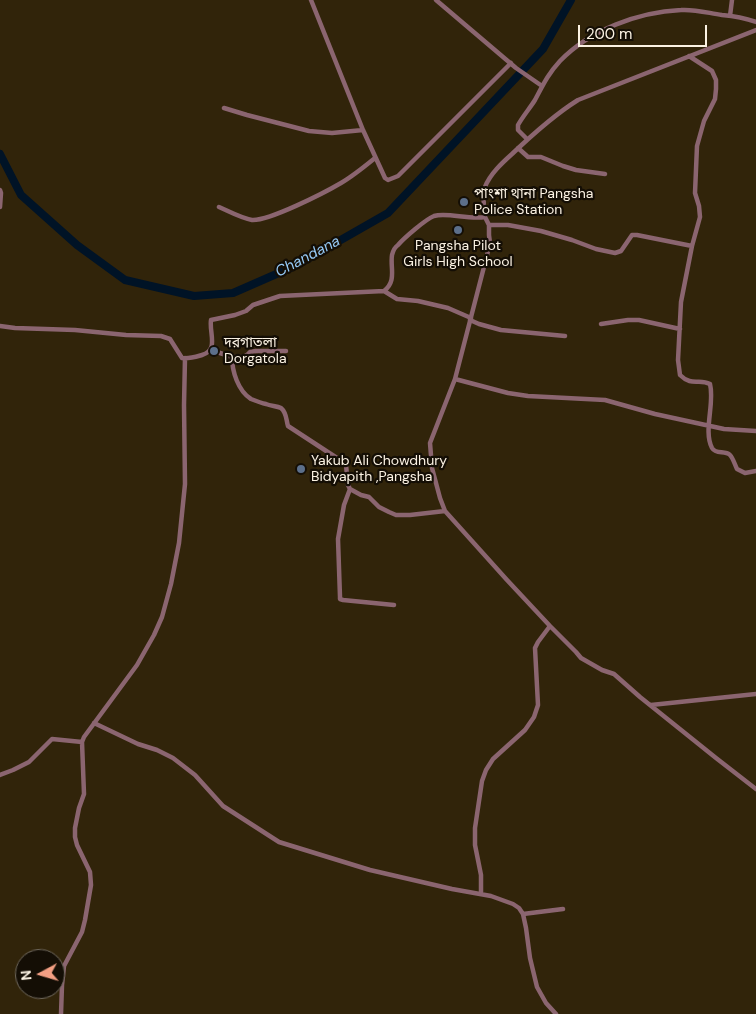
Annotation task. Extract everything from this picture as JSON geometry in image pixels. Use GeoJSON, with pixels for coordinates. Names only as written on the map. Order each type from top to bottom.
{"type":"FeatureCollection","features":[{"type":"Feature","properties":{"kind":"street"},"geometry":{"type":"LineString","coordinates":[[311,0],[363,130],[375,158],[385,178],[388,180],[398,176],[511,63]]}},
{"type":"Feature","properties":{"kind":"street"},"geometry":{"type":"LineString","coordinates":[[436,0],[516,68],[542,86]]}},
{"type":"Feature","properties":{"kind":"street"},"geometry":{"type":"LineString","coordinates":[[730,16],[732,0]]}},
{"type":"Feature","properties":{"kind":"street"},"geometry":{"type":"LineString","coordinates":[[527,140],[518,130],[518,125],[542,86],[552,70],[570,52],[590,38],[617,25],[653,14],[680,10],[693,10],[744,18],[756,22]]}},
{"type":"Feature","properties":{"kind":"street"},"geometry":{"type":"LineString","coordinates":[[756,30],[578,100],[550,119],[496,170],[487,183],[483,196],[485,217],[489,225],[490,243],[455,379],[430,443],[432,468],[445,511],[550,626],[581,658],[602,670],[614,674],[640,697],[756,789]]}},
{"type":"Feature","properties":{"kind":"street"},"geometry":{"type":"LineString","coordinates":[[689,56],[712,71],[716,80],[715,99],[704,121],[697,146],[695,193],[700,216],[681,302],[678,360],[680,374],[687,380],[710,384],[712,390],[709,425],[712,448],[715,451],[730,455],[737,469],[744,473],[756,471]]}},
{"type":"Feature","properties":{"kind":"street"},"geometry":{"type":"LineString","coordinates":[[224,108],[309,131],[332,133],[363,130]]}},
{"type":"Feature","properties":{"kind":"street"},"geometry":{"type":"LineString","coordinates":[[518,148],[528,157],[541,156],[576,170],[605,174]]}},
{"type":"Feature","properties":{"kind":"street"},"geometry":{"type":"LineString","coordinates":[[219,208],[250,219],[269,217],[304,202],[340,183],[358,172],[375,158]]}},
{"type":"Feature","properties":{"kind":"street"},"geometry":{"type":"LineString","coordinates":[[0,190],[0,207]]}},
{"type":"Feature","properties":{"kind":"street"},"geometry":{"type":"LineString","coordinates":[[384,291],[391,282],[392,254],[396,246],[427,220],[439,215],[473,218],[485,217]]}},
{"type":"Feature","properties":{"kind":"street"},"geometry":{"type":"LineString","coordinates":[[489,225],[508,225],[541,232],[615,252],[621,251],[632,235],[692,246]]}},
{"type":"Feature","properties":{"kind":"street"},"geometry":{"type":"LineString","coordinates":[[0,326],[162,336],[170,339],[180,357],[193,358],[208,353],[211,350],[211,320],[235,315],[264,301],[280,296],[384,291],[397,299],[418,301],[448,308],[479,324],[501,330],[565,336]]}},
{"type":"Feature","properties":{"kind":"street"},"geometry":{"type":"LineString","coordinates":[[601,324],[638,320],[680,329]]}},
{"type":"Feature","properties":{"kind":"street"},"geometry":{"type":"LineString","coordinates":[[211,350],[232,357],[243,357],[250,352],[256,351],[286,351]]}},
{"type":"Feature","properties":{"kind":"street"},"geometry":{"type":"LineString","coordinates":[[232,357],[233,372],[246,395],[252,400],[280,407],[286,414],[288,426],[340,460],[346,466],[350,489],[360,495],[369,497],[396,515],[445,511]]}},
{"type":"Feature","properties":{"kind":"street"},"geometry":{"type":"LineString","coordinates":[[61,1014],[64,966],[82,932],[86,920],[91,885],[90,872],[75,837],[79,808],[84,794],[82,742],[137,665],[154,635],[162,617],[171,584],[181,532],[185,484],[185,358]]}},
{"type":"Feature","properties":{"kind":"street"},"geometry":{"type":"LineString","coordinates":[[455,379],[508,393],[528,396],[605,400],[655,414],[724,429],[756,431]]}},
{"type":"Feature","properties":{"kind":"street"},"geometry":{"type":"LineString","coordinates":[[350,489],[344,505],[338,539],[340,597],[344,600],[394,605]]}},
{"type":"Feature","properties":{"kind":"street"},"geometry":{"type":"LineString","coordinates":[[481,894],[481,876],[475,845],[475,828],[478,798],[482,782],[486,770],[493,759],[525,730],[534,716],[538,705],[535,648],[550,626]]}},
{"type":"Feature","properties":{"kind":"street"},"geometry":{"type":"LineString","coordinates":[[650,705],[756,694]]}},
{"type":"Feature","properties":{"kind":"street"},"geometry":{"type":"LineString","coordinates":[[94,723],[173,758],[195,775],[223,806],[279,842],[370,870],[492,896],[513,904],[523,914],[530,958],[537,986],[546,1003],[556,1014]]}},
{"type":"Feature","properties":{"kind":"street"},"geometry":{"type":"LineString","coordinates":[[0,775],[29,762],[52,739],[82,742]]}},
{"type":"Feature","properties":{"kind":"street"},"geometry":{"type":"LineString","coordinates":[[523,914],[562,909]]}},
{"type":"Feature","properties":{"kind":"waterway","name":"Chandana"},"geometry":{"type":"LineString","coordinates":[[0,154],[21,195],[77,245],[125,280],[194,296],[233,293],[297,265],[388,213],[543,49],[571,0]]}},
{"type":"Feature","properties":{"kind":"place","name":"পাংশা থানা Pangsha Police Station"},"geometry":{"type":"Point","coordinates":[464,202]}},
{"type":"Feature","properties":{"kind":"place","name":"Pangsha Pilot Girls High School"},"geometry":{"type":"Point","coordinates":[458,230]}},
{"type":"Feature","properties":{"kind":"place","name":"দরগাতলা Dorgatola"},"geometry":{"type":"Point","coordinates":[214,351]}},
{"type":"Feature","properties":{"kind":"place","name":"Yakub Ali Chowdhury Bidyapith ,Pangsha"},"geometry":{"type":"Point","coordinates":[301,469]}}]}
